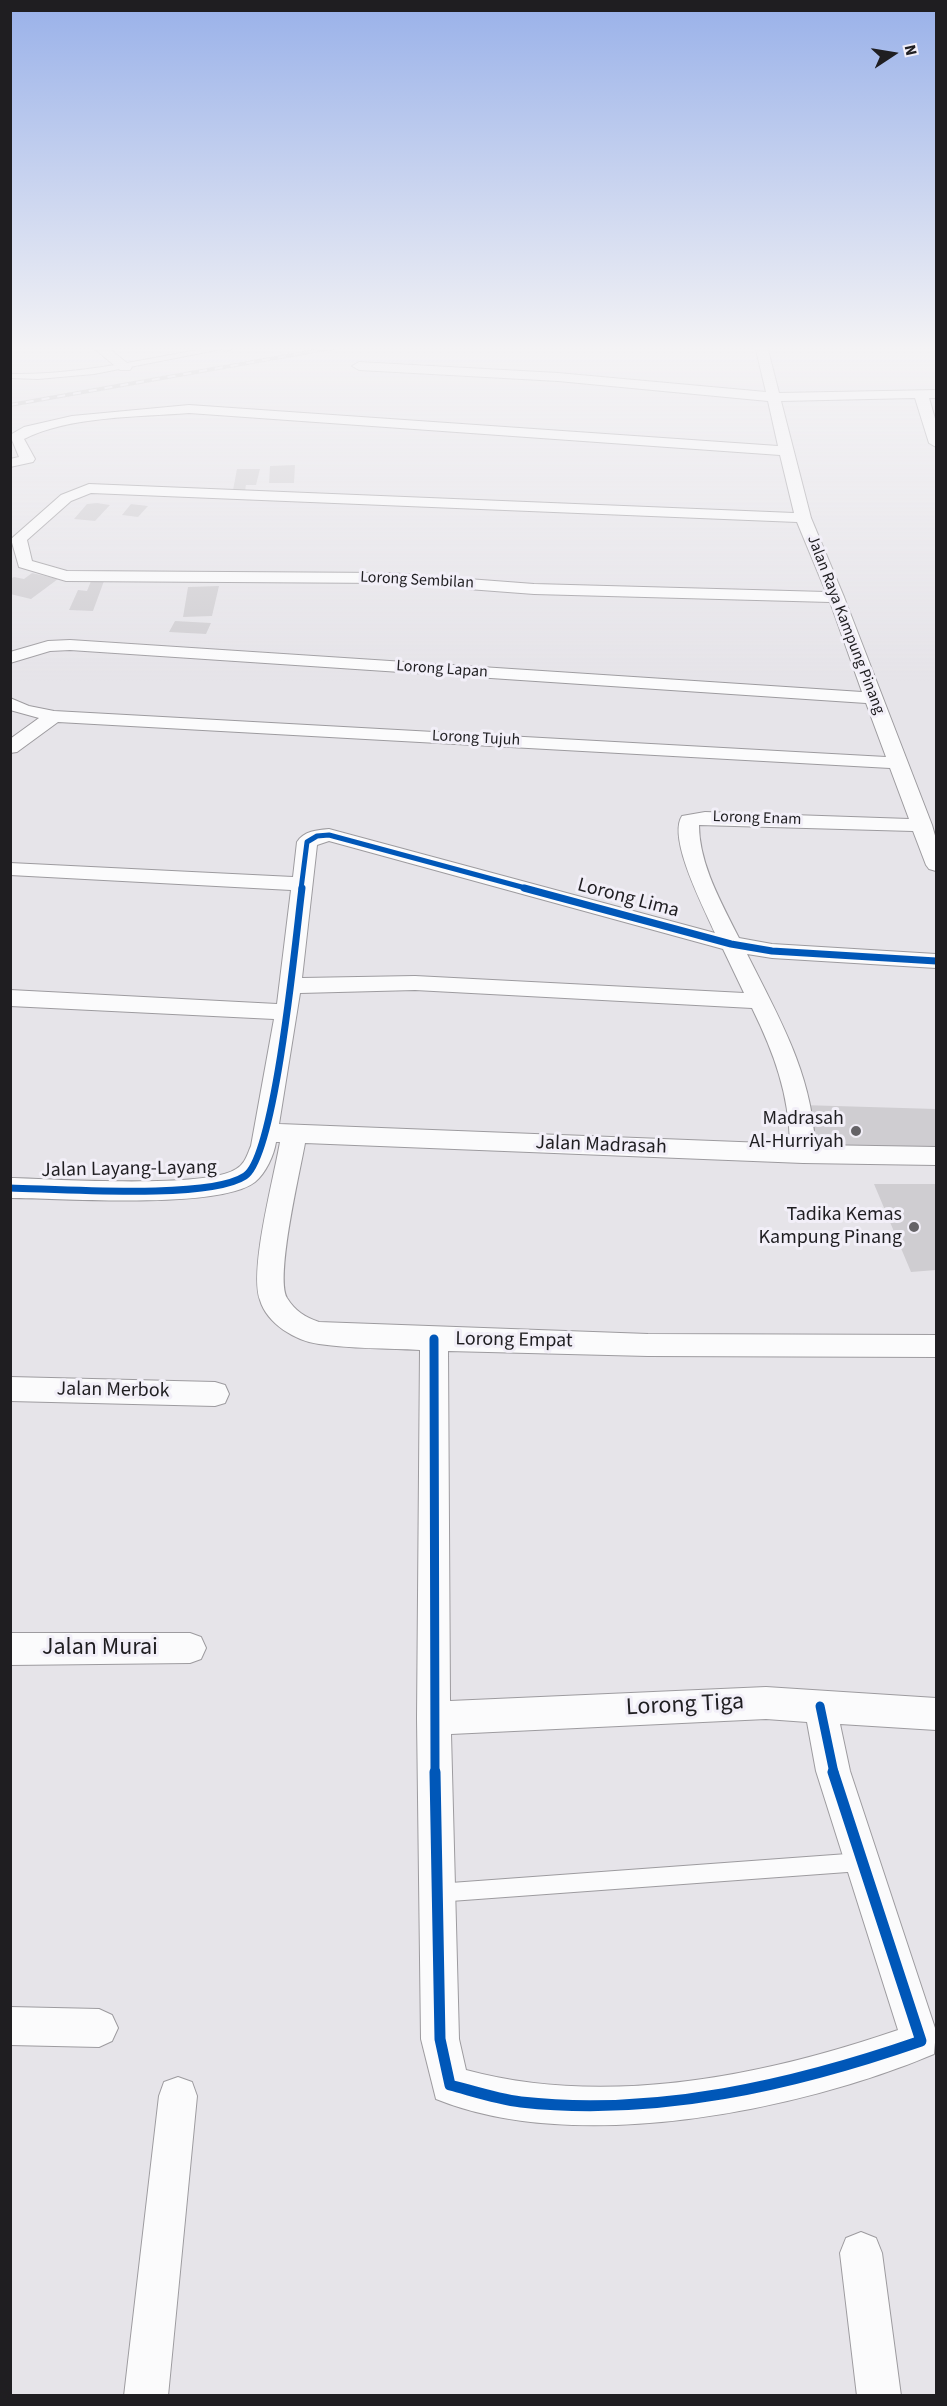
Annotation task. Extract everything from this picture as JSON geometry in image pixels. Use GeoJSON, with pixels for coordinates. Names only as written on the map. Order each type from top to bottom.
{"type":"FeatureCollection","features":[{"type":"Feature","properties":{"kind":"street"},"geometry":{"type":"LineString","coordinates":[[10,463],[28,458]]}},
{"type":"Feature","properties":{"kind":"street","name":"Jalan Raya Kampung Pinang"},"geometry":{"type":"LineString","coordinates":[[787,458],[803,518],[836,597],[936,865]]}},
{"type":"Feature","properties":{"kind":"street"},"geometry":{"type":"LineString","coordinates":[[15,536],[66,498],[89,488],[803,518]]}},
{"type":"Feature","properties":{"kind":"street","name":"Lorong Sembilan"},"geometry":{"type":"LineString","coordinates":[[15,536],[26,564],[66,576],[389,578],[534,589],[836,597]]}},
{"type":"Feature","properties":{"kind":"street","name":"Lorong Lapan"},"geometry":{"type":"LineString","coordinates":[[10,658],[48,646],[70,645],[874,698]]}},
{"type":"Feature","properties":{"kind":"street","name":"Lorong Tujuh"},"geometry":{"type":"LineString","coordinates":[[10,703],[24,710],[54,716],[899,763]]}},
{"type":"Feature","properties":{"kind":"street"},"geometry":{"type":"LineString","coordinates":[[10,748],[54,716]]}},
{"type":"Feature","properties":{"kind":"street","name":"Lorong Enam"},"geometry":{"type":"LineString","coordinates":[[731,944],[693,857],[686,830],[689,820],[705,818],[922,825]]}},
{"type":"Feature","properties":{"kind":"street","name":"Lorong Lima"},"geometry":{"type":"LineString","coordinates":[[300,884],[307,842],[317,836],[329,835],[731,944],[772,951],[936,961]]}},
{"type":"Feature","properties":{"kind":"street"},"geometry":{"type":"LineString","coordinates":[[10,869],[300,884],[291,986],[265,1132]]}},
{"type":"Feature","properties":{"kind":"street"},"geometry":{"type":"LineString","coordinates":[[731,944],[786,1055],[802,1105],[803,1154]]}},
{"type":"Feature","properties":{"kind":"street"},"geometry":{"type":"LineString","coordinates":[[291,986],[415,983],[761,1001]]}},
{"type":"Feature","properties":{"kind":"street"},"geometry":{"type":"LineString","coordinates":[[10,998],[287,1012]]}},
{"type":"Feature","properties":{"kind":"street","name":"Jalan Madrasah"},"geometry":{"type":"LineString","coordinates":[[265,1132],[803,1154],[936,1156]]}},
{"type":"Feature","properties":{"kind":"street","name":"Jalan Layang-Layang"},"geometry":{"type":"LineString","coordinates":[[10,1188],[192,1189],[226,1185],[246,1176],[257,1162],[265,1132]]}},
{"type":"Feature","properties":{"kind":"street","name":"Lorong Empat"},"geometry":{"type":"LineString","coordinates":[[294,1134],[269,1274],[273,1300],[292,1323],[318,1333],[648,1345],[936,1346]]}},
{"type":"Feature","properties":{"kind":"street"},"geometry":{"type":"LineString","coordinates":[[434,1339],[434,1718],[440,2039],[450,2085],[521,2102],[612,2104],[726,2093],[865,2062],[921,2041],[833,1771],[820,1706]]}},
{"type":"Feature","properties":{"kind":"street","name":"Jalan Merbok"},"geometry":{"type":"LineString","coordinates":[[10,1389],[215,1394]]}},
{"type":"Feature","properties":{"kind":"street","name":"Jalan Murai"},"geometry":{"type":"LineString","coordinates":[[10,1649],[190,1648]]}},
{"type":"Feature","properties":{"kind":"street","name":"Lorong Tiga"},"geometry":{"type":"LineString","coordinates":[[434,1718],[766,1703],[936,1713]]}},
{"type":"Feature","properties":{"kind":"street"},"geometry":{"type":"LineString","coordinates":[[10,2026],[99,2028]]}},
{"type":"Feature","properties":{"kind":"street"},"geometry":{"type":"LineString","coordinates":[[146,2396],[178,2096]]}},
{"type":"Feature","properties":{"kind":"street"},"geometry":{"type":"LineString","coordinates":[[861,2253],[879,2396]]}},
{"type":"Feature","properties":{"kind":"lane"},"geometry":{"type":"LineString","coordinates":[[437,1893],[863,1862]]}},
{"type":"Feature","properties":{"kind":"building"},"geometry":{"type":"Polygon","coordinates":[[[295,465],[294,483],[269,483],[270,466],[295,465]]]}},
{"type":"Feature","properties":{"kind":"building"},"geometry":{"type":"Polygon","coordinates":[[[237,469],[260,469],[256,485],[246,485],[245,491],[233,490],[237,469]]]}},
{"type":"Feature","properties":{"kind":"building"},"geometry":{"type":"Polygon","coordinates":[[[87,504],[110,505],[95,521],[74,519],[87,504]]]}},
{"type":"Feature","properties":{"kind":"building"},"geometry":{"type":"Polygon","coordinates":[[[131,504],[148,506],[138,517],[122,515],[131,504]]]}},
{"type":"Feature","properties":{"kind":"building"},"geometry":{"type":"Polygon","coordinates":[[[32,573],[58,579],[31,599],[10,594],[10,579],[14,577],[24,579],[32,573]]]}},
{"type":"Feature","properties":{"kind":"building"},"geometry":{"type":"Polygon","coordinates":[[[91,581],[104,581],[93,611],[69,610],[78,590],[87,591],[91,581]]]}},
{"type":"Feature","properties":{"kind":"building"},"geometry":{"type":"Polygon","coordinates":[[[219,586],[212,616],[183,617],[188,587],[219,586]]]}},
{"type":"Feature","properties":{"kind":"building"},"geometry":{"type":"Polygon","coordinates":[[[175,621],[211,623],[206,634],[169,632],[175,621]]]}},
{"type":"Feature","properties":{"kind":"building","name":"Madrasah Al-Hurriyah"},"geometry":{"type":"Polygon","coordinates":[[[802,1105],[936,1109],[936,1156],[810,1154],[802,1105]]]}},
{"type":"Feature","properties":{"kind":"building","name":"Tadika Kemas Kampung Pinang"},"geometry":{"type":"Polygon","coordinates":[[[874,1184],[936,1184],[936,1270],[911,1272],[874,1184]]]}},
{"type":"Feature","properties":{"kind":"cycle path"},"geometry":{"type":"LineString","coordinates":[[10,1188],[132,1190],[200,1188],[226,1184],[244,1177],[251,1171],[263,1146],[287,1012],[307,842],[317,836],[329,835],[731,944],[772,951],[936,961]]}},
{"type":"Feature","properties":{"kind":"cycle path"},"geometry":{"type":"LineString","coordinates":[[434,1339],[434,1718],[440,2039],[450,2085],[522,2102],[621,2105],[724,2093],[776,2083],[875,2057],[921,2041],[833,1771],[820,1706]]}},
{"type":"Feature","properties":{"kind":"place","name":"Madrasah Al-Hurriyah"},"geometry":{"type":"Point","coordinates":[856,1131]}},
{"type":"Feature","properties":{"kind":"place","name":"Tadika Kemas Kampung Pinang"},"geometry":{"type":"Point","coordinates":[914,1227]}}]}
